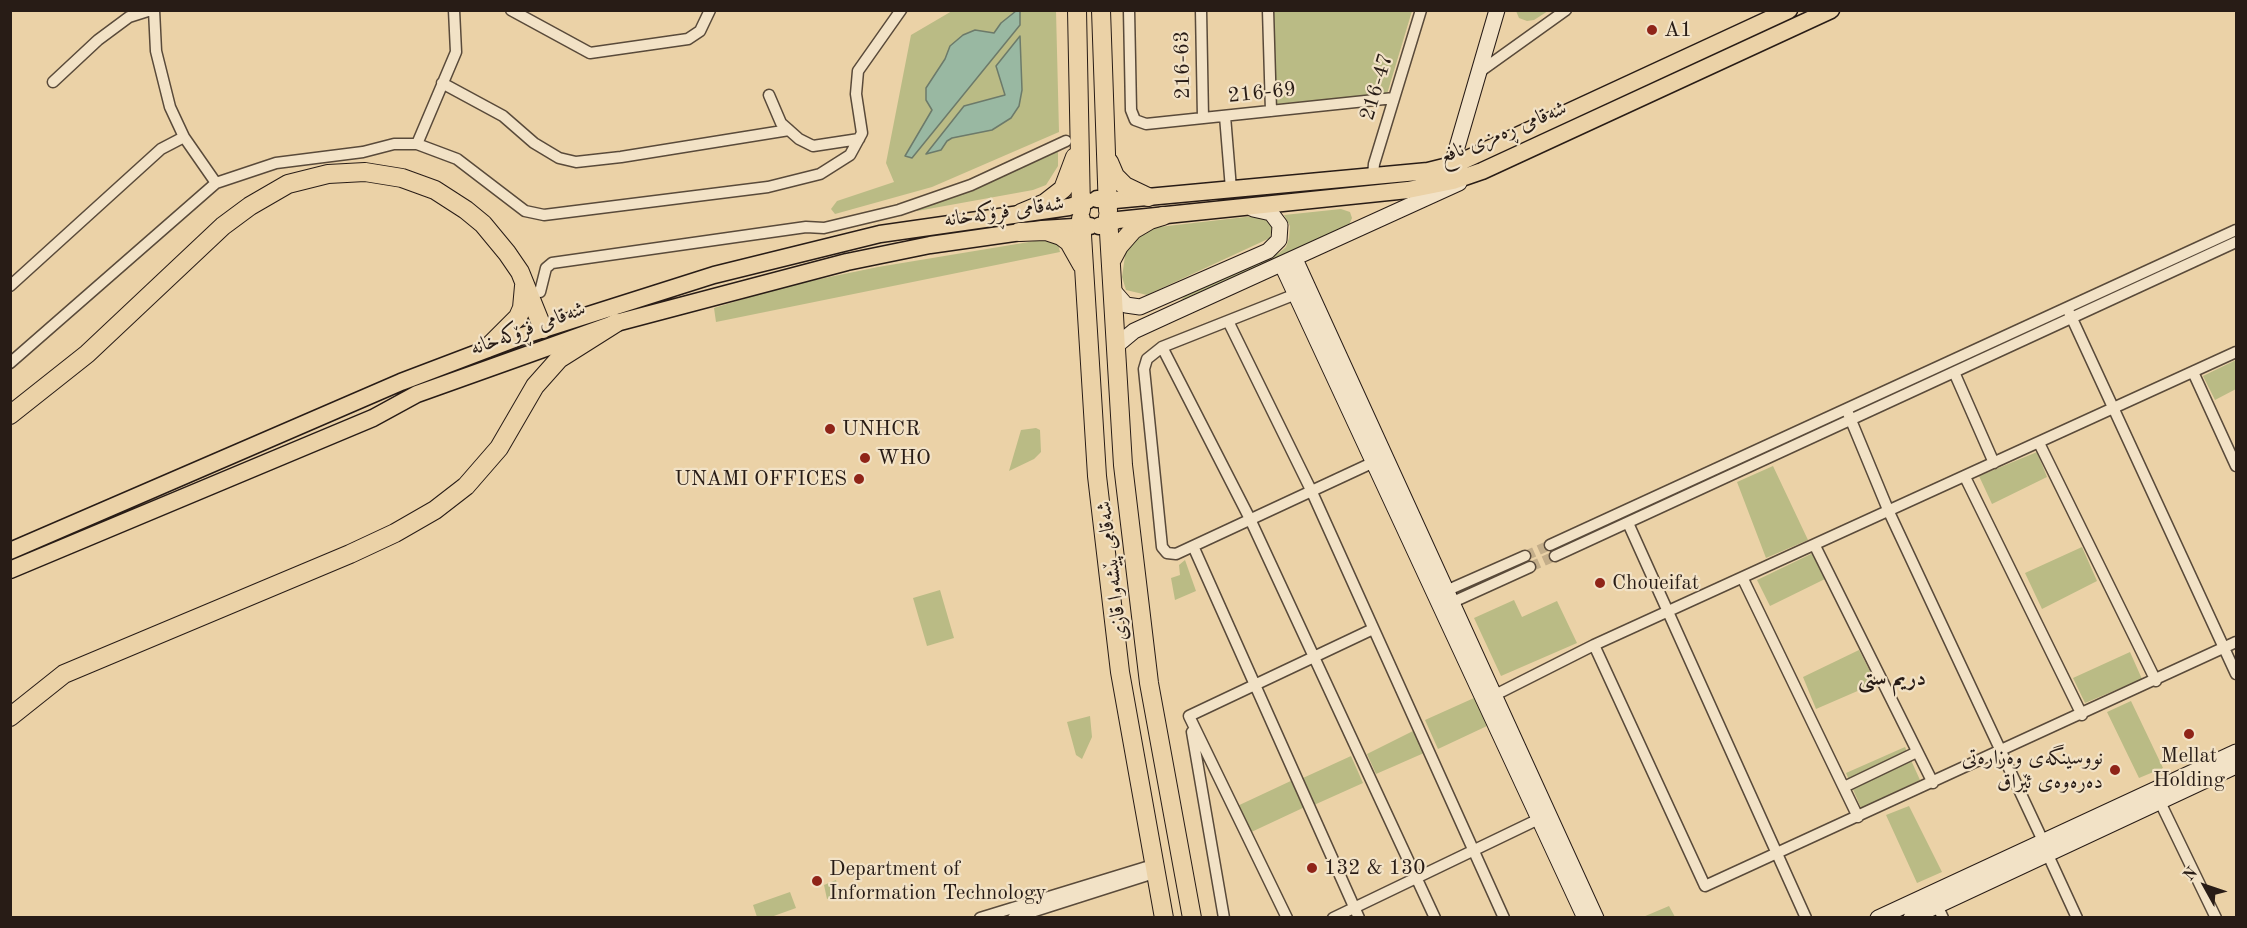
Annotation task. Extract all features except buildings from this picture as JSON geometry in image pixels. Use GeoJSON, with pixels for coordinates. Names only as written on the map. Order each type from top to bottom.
{"type":"FeatureCollection","features":[{"type":"Feature","properties":{"kind":"highway","name":"شەقامی پێشەوا قازی"},"geometry":{"type":"LineString","coordinates":[[1077,10],[1073,140],[1111,263],[1123,465],[1149,683],[1192,918]]}},
{"type":"Feature","properties":{"kind":"highway","name":"شەقامی پێشەوا قازی"},"geometry":{"type":"LineString","coordinates":[[1101,10],[1106,150],[1085,273],[1101,510],[1119,672],[1164,918]]}},
{"type":"Feature","properties":{"kind":"highway"},"geometry":{"type":"LineString","coordinates":[[1022,213],[1045,203],[1062,189],[1070,176],[1073,140]]}},
{"type":"Feature","properties":{"kind":"highway"},"geometry":{"type":"LineString","coordinates":[[1106,150],[1111,168],[1120,183],[1143,197]]}},
{"type":"Feature","properties":{"kind":"highway"},"geometry":{"type":"LineString","coordinates":[[10,424],[70,373],[87,354],[215,233],[250,206],[288,184],[328,174],[365,172],[402,178],[452,200],[483,224],[498,240],[523,281],[546,337]]}},
{"type":"Feature","properties":{"kind":"highway"},"geometry":{"type":"LineString","coordinates":[[1111,263],[1119,246],[1133,230],[1150,220],[1163,216]]}},
{"type":"Feature","properties":{"kind":"highway"},"geometry":{"type":"LineString","coordinates":[[1019,232],[1046,231],[1061,236],[1077,253],[1085,273]]}},
{"type":"Feature","properties":{"kind":"highway"},"geometry":{"type":"LineString","coordinates":[[487,348],[518,317],[524,300],[523,281]]}},
{"type":"Feature","properties":{"kind":"highway"},"geometry":{"type":"LineString","coordinates":[[10,717],[64,674],[350,554],[395,533],[435,510],[466,486],[499,448],[535,386],[559,359],[616,322]]}},
{"type":"Feature","properties":{"kind":"highway"},"geometry":{"type":"LineString","coordinates":[[10,415],[87,354]]}},
{"type":"Feature","properties":{"kind":"main road","name":"شەقامی ڕەمزی نافع"},"geometry":{"type":"LineString","coordinates":[[1094,213],[1143,197],[1428,171],[1456,164],[1789,10]]}},
{"type":"Feature","properties":{"kind":"main road","name":"شەقامی ڕەمزی نافع"},"geometry":{"type":"LineString","coordinates":[[1094,213],[1140,218],[1163,216],[1408,190],[1453,181],[1482,171],[1756,45],[1803,16],[1831,10]]}},
{"type":"Feature","properties":{"kind":"main road"},"geometry":{"type":"LineString","coordinates":[[1751,28],[1757,27],[1763,33],[1762,41],[1756,45]]}},
{"type":"Feature","properties":{"kind":"main road"},"geometry":{"type":"LineString","coordinates":[[1140,218],[1134,209],[1143,197]]}},
{"type":"Feature","properties":{"kind":"main road","name":"شەقامی فڕۆکەخانە"},"geometry":{"type":"LineString","coordinates":[[10,551],[414,386],[714,275],[880,234],[1022,213],[1094,213]]}},
{"type":"Feature","properties":{"kind":"main road","name":"شەقامی فڕۆکەخانە"},"geometry":{"type":"LineString","coordinates":[[10,570],[373,418],[414,386],[487,348],[616,322],[847,262],[1019,232],[1094,213]]}},
{"type":"Feature","properties":{"kind":"street"},"geometry":{"type":"LineString","coordinates":[[53,82],[98,40],[129,17],[153,10],[156,51],[170,107],[184,137],[216,183]]}},
{"type":"Feature","properties":{"kind":"street"},"geometry":{"type":"LineString","coordinates":[[417,144],[456,52],[454,10]]}},
{"type":"Feature","properties":{"kind":"street"},"geometry":{"type":"LineString","coordinates":[[511,10],[590,53],[688,39],[700,31],[710,10]]}},
{"type":"Feature","properties":{"kind":"street"},"geometry":{"type":"LineString","coordinates":[[10,363],[216,183],[276,163],[363,152],[394,144],[417,144],[457,159],[525,211],[544,215],[768,187],[820,174],[850,155],[862,133],[856,94],[858,70],[901,10]]}},
{"type":"Feature","properties":{"kind":"street","name":"216-69"},"geometry":{"type":"LineString","coordinates":[[1130,10],[1131,110],[1135,120],[1146,124],[1394,98]]}},
{"type":"Feature","properties":{"kind":"street","name":"216-63"},"geometry":{"type":"LineString","coordinates":[[1201,10],[1203,118]]}},
{"type":"Feature","properties":{"kind":"street"},"geometry":{"type":"LineString","coordinates":[[1268,10],[1271,111]]}},
{"type":"Feature","properties":{"kind":"street","name":"216-47"},"geometry":{"type":"LineString","coordinates":[[1373,176],[1374,164],[1421,10]]}},
{"type":"Feature","properties":{"kind":"street"},"geometry":{"type":"LineString","coordinates":[[1456,164],[1455,154],[1497,10]]}},
{"type":"Feature","properties":{"kind":"street"},"geometry":{"type":"LineString","coordinates":[[1478,73],[1566,10]]}},
{"type":"Feature","properties":{"kind":"street"},"geometry":{"type":"LineString","coordinates":[[442,83],[503,116],[534,143],[559,158],[576,162],[789,130]]}},
{"type":"Feature","properties":{"kind":"street"},"geometry":{"type":"LineString","coordinates":[[769,95],[781,123],[813,146],[859,139]]}},
{"type":"Feature","properties":{"kind":"street"},"geometry":{"type":"LineString","coordinates":[[1225,116],[1231,189]]}},
{"type":"Feature","properties":{"kind":"street"},"geometry":{"type":"LineString","coordinates":[[10,286],[160,149],[184,137]]}},
{"type":"Feature","properties":{"kind":"street"},"geometry":{"type":"LineString","coordinates":[[540,292],[546,268],[552,263],[806,227],[824,228],[899,210],[971,185],[1073,140]]}},
{"type":"Feature","properties":{"kind":"street"},"geometry":{"type":"LineString","coordinates":[[1116,346],[1134,331],[1482,171]]}},
{"type":"Feature","properties":{"kind":"street"},"geometry":{"type":"LineString","coordinates":[[1112,289],[1123,303],[1135,307],[1180,290],[1274,246],[1280,232],[1276,218],[1264,210],[1245,208]]}},
{"type":"Feature","properties":{"kind":"street"},"geometry":{"type":"LineString","coordinates":[[1848,415],[1954,372],[2236,230]]}},
{"type":"Feature","properties":{"kind":"street"},"geometry":{"type":"LineString","coordinates":[[1550,545],[1728,471],[2069,313],[2236,242]]}},
{"type":"Feature","properties":{"kind":"street"},"geometry":{"type":"LineString","coordinates":[[1288,262],[1544,816],[1596,918]]}},
{"type":"Feature","properties":{"kind":"street"},"geometry":{"type":"LineString","coordinates":[[1171,314],[1164,309],[1164,304],[1180,290]]}},
{"type":"Feature","properties":{"kind":"street"},"geometry":{"type":"LineString","coordinates":[[1302,292],[1162,347],[1150,355],[1144,369],[1161,542],[1164,550],[1172,555],[1374,462]]}},
{"type":"Feature","properties":{"kind":"street"},"geometry":{"type":"LineString","coordinates":[[1302,292],[1374,462],[1432,571],[1450,596],[1463,639],[1495,695],[1585,918]]}},
{"type":"Feature","properties":{"kind":"street"},"geometry":{"type":"LineString","coordinates":[[2069,313],[2236,674]]}},
{"type":"Feature","properties":{"kind":"street"},"geometry":{"type":"LineString","coordinates":[[1228,321],[1311,490],[1504,918]]}},
{"type":"Feature","properties":{"kind":"street"},"geometry":{"type":"LineString","coordinates":[[1162,347],[1250,519],[1435,918]]}},
{"type":"Feature","properties":{"kind":"street"},"geometry":{"type":"LineString","coordinates":[[1495,695],[1594,645],[1668,614],[2236,352]]}},
{"type":"Feature","properties":{"kind":"street"},"geometry":{"type":"LineString","coordinates":[[1954,372],[1994,463]]}},
{"type":"Feature","properties":{"kind":"street"},"geometry":{"type":"LineString","coordinates":[[2193,372],[2236,466]]}},
{"type":"Feature","properties":{"kind":"street"},"geometry":{"type":"LineString","coordinates":[[1848,415],[1889,512],[2078,918]]}},
{"type":"Feature","properties":{"kind":"street"},"geometry":{"type":"LineString","coordinates":[[2039,443],[2156,681]]}},
{"type":"Feature","properties":{"kind":"street"},"geometry":{"type":"LineString","coordinates":[[1555,556],[1628,523],[1728,471]]}},
{"type":"Feature","properties":{"kind":"street"},"geometry":{"type":"LineString","coordinates":[[1965,477],[2082,715]]}},
{"type":"Feature","properties":{"kind":"street"},"geometry":{"type":"LineString","coordinates":[[1628,523],[1806,918]]}},
{"type":"Feature","properties":{"kind":"street"},"geometry":{"type":"LineString","coordinates":[[1193,546],[1356,912]]}},
{"type":"Feature","properties":{"kind":"street"},"geometry":{"type":"LineString","coordinates":[[1815,546],[1933,783]]}},
{"type":"Feature","properties":{"kind":"street"},"geometry":{"type":"LineString","coordinates":[[1450,596],[1525,556]]}},
{"type":"Feature","properties":{"kind":"street"},"geometry":{"type":"LineString","coordinates":[[1450,596],[1530,567]]}},
{"type":"Feature","properties":{"kind":"street"},"geometry":{"type":"LineString","coordinates":[[1743,579],[1858,817]]}},
{"type":"Feature","properties":{"kind":"street"},"geometry":{"type":"LineString","coordinates":[[1189,717],[1373,629]]}},
{"type":"Feature","properties":{"kind":"street"},"geometry":{"type":"LineString","coordinates":[[1594,645],[1705,886],[2156,681],[2236,642]]}},
{"type":"Feature","properties":{"kind":"street"},"geometry":{"type":"LineString","coordinates":[[1189,717],[1224,918]]}},
{"type":"Feature","properties":{"kind":"street"},"geometry":{"type":"LineString","coordinates":[[1189,717],[1287,918]]}},
{"type":"Feature","properties":{"kind":"street"},"geometry":{"type":"LineString","coordinates":[[1844,787],[1917,752]]}},
{"type":"Feature","properties":{"kind":"street"},"geometry":{"type":"LineString","coordinates":[[1878,918],[2023,859],[2236,753]]}},
{"type":"Feature","properties":{"kind":"street"},"geometry":{"type":"LineString","coordinates":[[2065,839],[2160,802],[2236,766]]}},
{"type":"Feature","properties":{"kind":"street"},"geometry":{"type":"LineString","coordinates":[[2160,802],[2216,918]]}},
{"type":"Feature","properties":{"kind":"street"},"geometry":{"type":"LineString","coordinates":[[1333,918],[1356,912],[1416,876],[1544,816]]}},
{"type":"Feature","properties":{"kind":"street"},"geometry":{"type":"LineString","coordinates":[[1911,918],[1940,911],[2023,859]]}},
{"type":"Feature","properties":{"kind":"street"},"geometry":{"type":"LineString","coordinates":[[980,918],[1154,869]]}},
{"type":"Feature","properties":{"kind":"street"},"geometry":{"type":"LineString","coordinates":[[1012,918],[1154,869]]}},
{"type":"Feature","properties":{"kind":"green space"},"geometry":{"type":"Polygon","coordinates":[[[952,11],[1056,11],[1059,132],[932,187],[835,214],[831,209],[837,201],[894,182],[886,163],[911,35],[952,11]]]}},
{"type":"Feature","properties":{"kind":"green space"},"geometry":{"type":"Polygon","coordinates":[[[1273,11],[1412,11],[1387,94],[1277,104],[1273,11]]]}},
{"type":"Feature","properties":{"kind":"green space"},"geometry":{"type":"Polygon","coordinates":[[[1516,11],[1548,11],[1534,20],[1527,21],[1519,18],[1516,11]]]}},
{"type":"Feature","properties":{"kind":"green space"},"geometry":{"type":"Polygon","coordinates":[[[1058,148],[1058,166],[1046,185],[1033,190],[917,211],[918,205],[1058,148]]]}},
{"type":"Feature","properties":{"kind":"green space"},"geometry":{"type":"Polygon","coordinates":[[[1341,209],[1350,212],[1352,218],[1349,225],[1178,303],[1186,295],[1279,253],[1286,247],[1289,238],[1290,226],[1284,215],[1341,209]]]}},
{"type":"Feature","properties":{"kind":"green space"},"geometry":{"type":"Polygon","coordinates":[[[1263,215],[1272,226],[1270,238],[1147,295],[1126,290],[1122,277],[1127,242],[1150,228],[1263,215]]]}},
{"type":"Feature","properties":{"kind":"green space"},"geometry":{"type":"Polygon","coordinates":[[[1041,240],[1058,244],[1060,252],[716,322],[714,308],[786,286],[878,267],[1041,240]]]}},
{"type":"Feature","properties":{"kind":"green space"},"geometry":{"type":"Polygon","coordinates":[[[2236,360],[2236,389],[2215,400],[2203,376],[2236,360]]]}},
{"type":"Feature","properties":{"kind":"green space"},"geometry":{"type":"Polygon","coordinates":[[[1036,428],[1040,430],[1041,452],[1034,459],[1009,471],[1021,430],[1036,428]]]}},
{"type":"Feature","properties":{"kind":"green space"},"geometry":{"type":"Polygon","coordinates":[[[2037,452],[2047,477],[1992,504],[1979,476],[2037,452]]]}},
{"type":"Feature","properties":{"kind":"green space"},"geometry":{"type":"Polygon","coordinates":[[[1773,466],[1808,540],[1766,558],[1737,482],[1773,466]]]}},
{"type":"Feature","properties":{"kind":"green space"},"geometry":{"type":"Polygon","coordinates":[[[2082,547],[2097,581],[2042,609],[2025,573],[2082,547]]]}},
{"type":"Feature","properties":{"kind":"green space"},"geometry":{"type":"Polygon","coordinates":[[[1811,554],[1815,555],[1825,579],[1770,606],[1757,580],[1811,554]]]}},
{"type":"Feature","properties":{"kind":"green space"},"geometry":{"type":"Polygon","coordinates":[[[1185,560],[1196,591],[1175,600],[1171,578],[1180,575],[1179,565],[1185,560]]]}},
{"type":"Feature","properties":{"kind":"green space"},"geometry":{"type":"Polygon","coordinates":[[[940,590],[954,638],[927,646],[913,598],[940,590]]]}},
{"type":"Feature","properties":{"kind":"green space"},"geometry":{"type":"Polygon","coordinates":[[[1514,600],[1522,617],[1557,601],[1577,643],[1501,676],[1474,618],[1514,600]]]}},
{"type":"Feature","properties":{"kind":"green space"},"geometry":{"type":"Polygon","coordinates":[[[1859,650],[1876,683],[1816,709],[1803,677],[1859,650]]]}},
{"type":"Feature","properties":{"kind":"green space"},"geometry":{"type":"Polygon","coordinates":[[[2130,652],[2142,679],[2085,703],[2073,678],[2130,652]]]}},
{"type":"Feature","properties":{"kind":"green space"},"geometry":{"type":"Polygon","coordinates":[[[1474,698],[1487,726],[1438,749],[1425,720],[1474,698]]]}},
{"type":"Feature","properties":{"kind":"green space"},"geometry":{"type":"Polygon","coordinates":[[[2131,701],[2163,768],[2139,778],[2107,712],[2131,701]]]}},
{"type":"Feature","properties":{"kind":"green space"},"geometry":{"type":"Polygon","coordinates":[[[1090,716],[1092,737],[1082,759],[1076,755],[1067,722],[1090,716]]]}},
{"type":"Feature","properties":{"kind":"green space"},"geometry":{"type":"Polygon","coordinates":[[[1413,731],[1424,753],[1376,774],[1367,754],[1413,731]]]}},
{"type":"Feature","properties":{"kind":"green space"},"geometry":{"type":"Polygon","coordinates":[[[1905,747],[1920,780],[1861,808],[1846,773],[1905,747]]]}},
{"type":"Feature","properties":{"kind":"green space"},"geometry":{"type":"Polygon","coordinates":[[[1351,756],[1363,783],[1314,805],[1303,778],[1351,756]]]}},
{"type":"Feature","properties":{"kind":"green space"},"geometry":{"type":"Polygon","coordinates":[[[1295,779],[1307,806],[1245,835],[1233,808],[1295,779]]]}},
{"type":"Feature","properties":{"kind":"green space"},"geometry":{"type":"Polygon","coordinates":[[[1909,806],[1942,872],[1917,883],[1886,815],[1909,806]]]}},
{"type":"Feature","properties":{"kind":"green space"},"geometry":{"type":"Polygon","coordinates":[[[836,880],[840,894],[827,899],[824,885],[836,880]]]}},
{"type":"Feature","properties":{"kind":"green space"},"geometry":{"type":"Polygon","coordinates":[[[790,892],[796,908],[771,917],[757,917],[753,905],[790,892]]]}},
{"type":"Feature","properties":{"kind":"green space"},"geometry":{"type":"Polygon","coordinates":[[[1669,906],[1675,917],[1643,917],[1669,906]]]}},
{"type":"Feature","properties":{"kind":"shaded area"},"geometry":{"type":"Polygon","coordinates":[[[1016,11],[1020,11],[1020,25],[912,158],[905,156],[932,110],[926,100],[926,88],[945,59],[950,46],[963,35],[975,30],[994,33],[1001,23],[1016,11]]]}},
{"type":"Feature","properties":{"kind":"shaded area"},"geometry":{"type":"Polygon","coordinates":[[[1020,36],[1022,90],[1019,106],[1011,118],[992,130],[952,138],[941,150],[926,154],[964,106],[1005,95],[996,66],[1020,36]]]}},
{"type":"Feature","properties":{"kind":"tunnel"},"geometry":{"type":"LineString","coordinates":[[1525,556],[1550,545]]}},
{"type":"Feature","properties":{"kind":"tunnel"},"geometry":{"type":"LineString","coordinates":[[1530,567],[1555,556]]}},
{"type":"Feature","properties":{"kind":"place","name":"A1"},"geometry":{"type":"Point","coordinates":[1652,30]}},
{"type":"Feature","properties":{"kind":"place","name":"UNHCR"},"geometry":{"type":"Point","coordinates":[830,429]}},
{"type":"Feature","properties":{"kind":"place","name":"WHO"},"geometry":{"type":"Point","coordinates":[865,458]}},
{"type":"Feature","properties":{"kind":"place","name":"UNAMI OFFICES"},"geometry":{"type":"Point","coordinates":[859,479]}},
{"type":"Feature","properties":{"kind":"place","name":"Choueifat"},"geometry":{"type":"Point","coordinates":[1600,583]}},
{"type":"Feature","properties":{"kind":"place","name":"Mellat Holding"},"geometry":{"type":"Point","coordinates":[2189,734]}},
{"type":"Feature","properties":{"kind":"place","name":"نووسینگەی وەزارەتی دەرەوەی ئێراق"},"geometry":{"type":"Point","coordinates":[2115,770]}},
{"type":"Feature","properties":{"kind":"place","name":"132 & 130"},"geometry":{"type":"Point","coordinates":[1312,868]}},
{"type":"Feature","properties":{"kind":"place","name":"Department of Information Technology"},"geometry":{"type":"Point","coordinates":[817,881]}},
{"type":"Feature","properties":{"kind":"district","name":"دریم ستی"},"geometry":{"type":"Point","coordinates":[1892,679]}}]}
